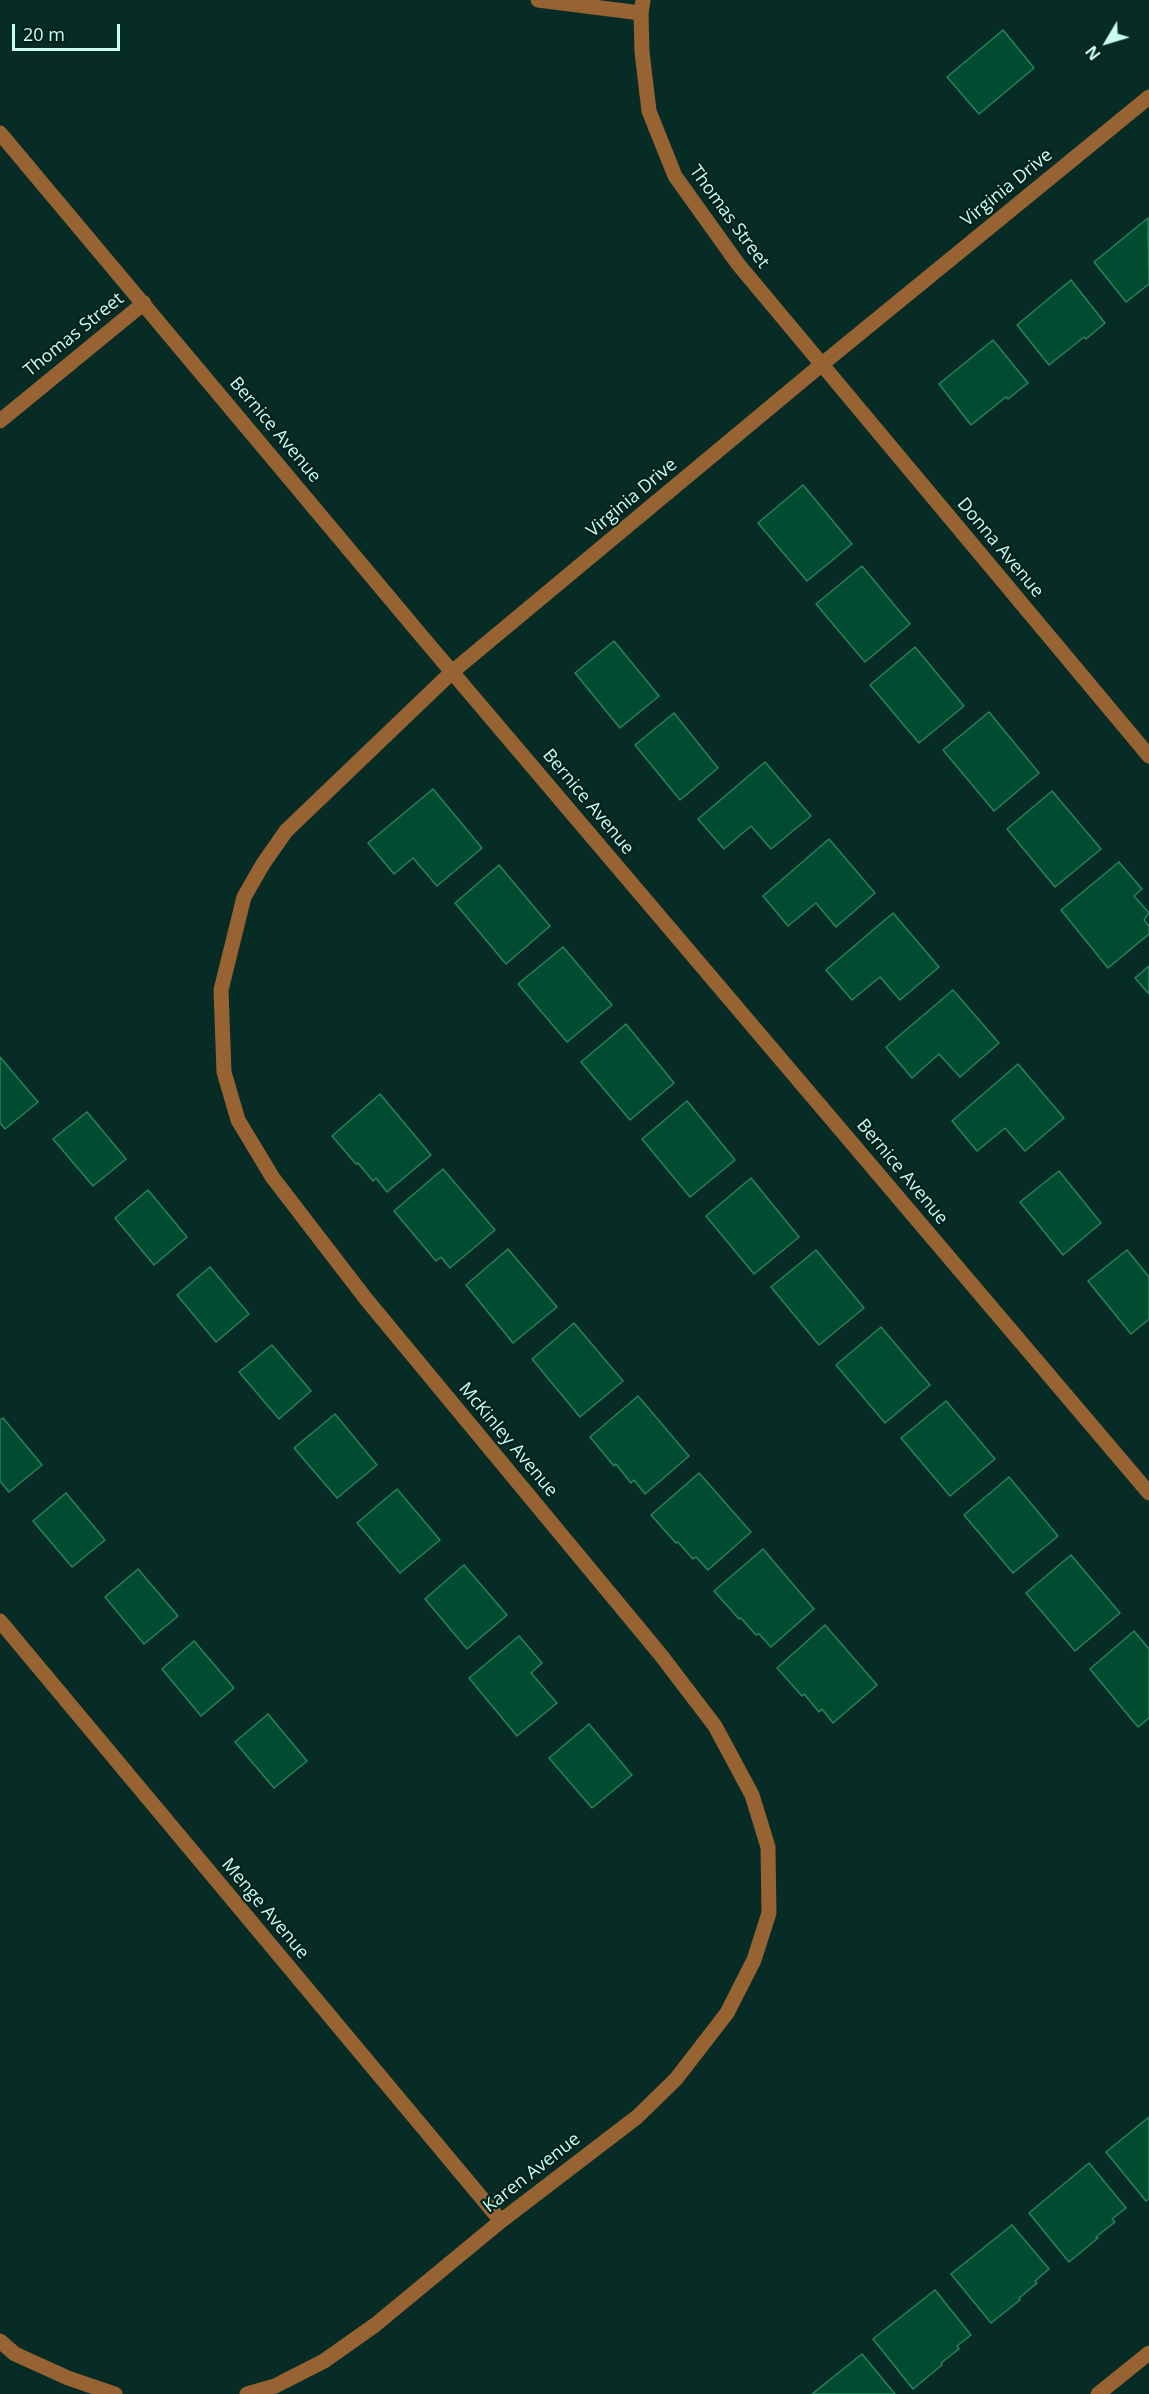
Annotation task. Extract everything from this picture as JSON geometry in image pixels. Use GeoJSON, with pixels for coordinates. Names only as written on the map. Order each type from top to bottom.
{"type":"FeatureCollection","features":[{"type":"Feature","properties":{"kind":"street"},"geometry":{"type":"LineString","coordinates":[[538,0],[642,7]]}},
{"type":"Feature","properties":{"kind":"street","name":"Thomas Street"},"geometry":{"type":"LineString","coordinates":[[642,7],[642,52],[649,111],[675,176],[738,264],[821,365]]}},
{"type":"Feature","properties":{"kind":"street","name":"Virginia Drive"},"geometry":{"type":"LineString","coordinates":[[221,990],[244,897],[286,831],[452,672],[821,365],[1149,97]]}},
{"type":"Feature","properties":{"kind":"street","name":"Bernice Avenue"},"geometry":{"type":"LineString","coordinates":[[0,133],[452,672],[1149,1493]]}},
{"type":"Feature","properties":{"kind":"street","name":"Thomas Street"},"geometry":{"type":"LineString","coordinates":[[0,421],[144,303]]}},
{"type":"Feature","properties":{"kind":"street","name":"Donna Avenue"},"geometry":{"type":"LineString","coordinates":[[821,365],[1149,756]]}},
{"type":"Feature","properties":{"kind":"street","name":"McKinley Avenue"},"geometry":{"type":"LineString","coordinates":[[221,990],[224,1072],[238,1120],[273,1178],[366,1299],[660,1654],[715,1726],[752,1795],[768,1847],[769,1913]]}},
{"type":"Feature","properties":{"kind":"street","name":"Menge Avenue"},"geometry":{"type":"LineString","coordinates":[[0,1622],[501,2221]]}},
{"type":"Feature","properties":{"kind":"street","name":"Karen Avenue"},"geometry":{"type":"LineString","coordinates":[[248,2394],[275,2386],[324,2361],[375,2325],[501,2221],[637,2117],[676,2079],[727,2013],[754,1960],[769,1913]]}},
{"type":"Feature","properties":{"kind":"street"},"geometry":{"type":"LineString","coordinates":[[0,2341],[15,2354],[68,2378],[115,2394]]}},
{"type":"Feature","properties":{"kind":"street"},"geometry":{"type":"LineString","coordinates":[[1098,2394],[1149,2353]]}},
{"type":"Feature","properties":{"kind":"building"},"geometry":{"type":"Polygon","coordinates":[[[1003,30],[1034,68],[979,114],[947,77],[1003,30]]]}},
{"type":"Feature","properties":{"kind":"building"},"geometry":{"type":"Polygon","coordinates":[[[1148,218],[1149,284],[1126,302],[1094,262],[1148,218]]]}},
{"type":"Feature","properties":{"kind":"building"},"geometry":{"type":"Polygon","coordinates":[[[1071,280],[1105,323],[1049,365],[1017,325],[1071,280]]]}},
{"type":"Feature","properties":{"kind":"building"},"geometry":{"type":"Polygon","coordinates":[[[993,340],[1028,383],[971,425],[939,384],[993,340]]]}},
{"type":"Feature","properties":{"kind":"building"},"geometry":{"type":"Polygon","coordinates":[[[803,485],[852,544],[807,581],[758,523],[803,485]]]}},
{"type":"Feature","properties":{"kind":"building"},"geometry":{"type":"Polygon","coordinates":[[[862,566],[910,624],[865,662],[816,604],[862,566]]]}},
{"type":"Feature","properties":{"kind":"building"},"geometry":{"type":"Polygon","coordinates":[[[614,641],[659,696],[620,728],[575,673],[614,641]]]}},
{"type":"Feature","properties":{"kind":"building"},"geometry":{"type":"Polygon","coordinates":[[[915,647],[964,706],[919,743],[870,685],[915,647]]]}},
{"type":"Feature","properties":{"kind":"building"},"geometry":{"type":"Polygon","coordinates":[[[989,712],[1039,773],[994,811],[943,750],[989,712]]]}},
{"type":"Feature","properties":{"kind":"building"},"geometry":{"type":"Polygon","coordinates":[[[674,713],[718,768],[680,800],[635,745],[674,713]]]}},
{"type":"Feature","properties":{"kind":"building"},"geometry":{"type":"Polygon","coordinates":[[[765,762],[811,816],[771,849],[751,826],[724,849],[698,819],[765,762]]]}},
{"type":"Feature","properties":{"kind":"building"},"geometry":{"type":"Polygon","coordinates":[[[433,789],[482,848],[437,886],[413,858],[394,874],[368,843],[433,789]]]}},
{"type":"Feature","properties":{"kind":"building"},"geometry":{"type":"Polygon","coordinates":[[[1052,791],[1101,849],[1055,887],[1007,829],[1052,791]]]}},
{"type":"Feature","properties":{"kind":"building"},"geometry":{"type":"Polygon","coordinates":[[[829,839],[875,893],[836,927],[816,903],[788,926],[763,896],[829,839]]]}},
{"type":"Feature","properties":{"kind":"building"},"geometry":{"type":"Polygon","coordinates":[[[1119,862],[1142,889],[1134,896],[1149,913],[1144,920],[1149,926],[1149,934],[1108,968],[1061,910],[1119,862]]]}},
{"type":"Feature","properties":{"kind":"building"},"geometry":{"type":"Polygon","coordinates":[[[499,865],[550,926],[506,964],[455,903],[499,865]]]}},
{"type":"Feature","properties":{"kind":"building"},"geometry":{"type":"Polygon","coordinates":[[[893,913],[939,967],[900,1000],[880,977],[852,1000],[826,970],[893,913]]]}},
{"type":"Feature","properties":{"kind":"building"},"geometry":{"type":"Polygon","coordinates":[[[563,947],[612,1005],[567,1042],[518,984],[563,947]]]}},
{"type":"Feature","properties":{"kind":"building"},"geometry":{"type":"Polygon","coordinates":[[[1149,966],[1149,994],[1135,978],[1149,966]]]}},
{"type":"Feature","properties":{"kind":"building"},"geometry":{"type":"Polygon","coordinates":[[[953,990],[999,1043],[960,1077],[939,1054],[912,1078],[886,1047],[953,990]]]}},
{"type":"Feature","properties":{"kind":"building"},"geometry":{"type":"Polygon","coordinates":[[[626,1024],[674,1083],[630,1120],[581,1062],[626,1024]]]}},
{"type":"Feature","properties":{"kind":"building"},"geometry":{"type":"Polygon","coordinates":[[[0,1057],[38,1102],[5,1129],[0,1123],[0,1057]]]}},
{"type":"Feature","properties":{"kind":"building"},"geometry":{"type":"Polygon","coordinates":[[[1018,1064],[1064,1118],[1025,1151],[1005,1128],[977,1151],[952,1121],[1018,1064]]]}},
{"type":"Feature","properties":{"kind":"building"},"geometry":{"type":"Polygon","coordinates":[[[380,1094],[431,1155],[387,1192],[376,1178],[373,1181],[358,1163],[356,1164],[332,1136],[380,1094]]]}},
{"type":"Feature","properties":{"kind":"building"},"geometry":{"type":"Polygon","coordinates":[[[687,1101],[735,1160],[690,1197],[642,1139],[687,1101]]]}},
{"type":"Feature","properties":{"kind":"building"},"geometry":{"type":"Polygon","coordinates":[[[87,1112],[126,1159],[93,1186],[53,1139],[87,1112]]]}},
{"type":"Feature","properties":{"kind":"building"},"geometry":{"type":"Polygon","coordinates":[[[443,1169],[495,1230],[450,1268],[441,1257],[436,1261],[394,1211],[443,1169]]]}},
{"type":"Feature","properties":{"kind":"building"},"geometry":{"type":"Polygon","coordinates":[[[1059,1171],[1101,1223],[1063,1255],[1020,1202],[1059,1171]]]}},
{"type":"Feature","properties":{"kind":"building"},"geometry":{"type":"Polygon","coordinates":[[[751,1178],[799,1237],[754,1274],[706,1216],[751,1178]]]}},
{"type":"Feature","properties":{"kind":"building"},"geometry":{"type":"Polygon","coordinates":[[[148,1190],[187,1237],[154,1265],[115,1218],[148,1190]]]}},
{"type":"Feature","properties":{"kind":"building"},"geometry":{"type":"Polygon","coordinates":[[[508,1249],[557,1307],[513,1343],[466,1285],[508,1249]]]}},
{"type":"Feature","properties":{"kind":"building"},"geometry":{"type":"Polygon","coordinates":[[[816,1250],[864,1308],[819,1345],[771,1287],[816,1250]]]}},
{"type":"Feature","properties":{"kind":"building"},"geometry":{"type":"Polygon","coordinates":[[[1127,1250],[1149,1277],[1149,1319],[1131,1334],[1088,1281],[1127,1250]]]}},
{"type":"Feature","properties":{"kind":"building"},"geometry":{"type":"Polygon","coordinates":[[[210,1267],[249,1314],[216,1342],[177,1295],[210,1267]]]}},
{"type":"Feature","properties":{"kind":"building"},"geometry":{"type":"Polygon","coordinates":[[[574,1323],[623,1381],[580,1417],[532,1359],[574,1323]]]}},
{"type":"Feature","properties":{"kind":"building"},"geometry":{"type":"Polygon","coordinates":[[[881,1327],[930,1385],[885,1423],[836,1365],[881,1327]]]}},
{"type":"Feature","properties":{"kind":"building"},"geometry":{"type":"Polygon","coordinates":[[[272,1345],[311,1391],[279,1419],[239,1372],[272,1345]]]}},
{"type":"Feature","properties":{"kind":"building"},"geometry":{"type":"Polygon","coordinates":[[[638,1396],[689,1456],[645,1494],[634,1480],[631,1483],[616,1464],[614,1466],[590,1437],[638,1396]]]}},
{"type":"Feature","properties":{"kind":"building"},"geometry":{"type":"Polygon","coordinates":[[[946,1401],[995,1459],[950,1496],[901,1438],[946,1401]]]}},
{"type":"Feature","properties":{"kind":"building"},"geometry":{"type":"Polygon","coordinates":[[[335,1414],[377,1465],[337,1498],[294,1448],[335,1414]]]}},
{"type":"Feature","properties":{"kind":"building"},"geometry":{"type":"Polygon","coordinates":[[[3,1418],[42,1465],[9,1492],[0,1481],[0,1420],[3,1418]]]}},
{"type":"Feature","properties":{"kind":"building"},"geometry":{"type":"Polygon","coordinates":[[[699,1473],[751,1532],[708,1570],[696,1557],[693,1559],[678,1542],[676,1543],[651,1515],[699,1473]]]}},
{"type":"Feature","properties":{"kind":"building"},"geometry":{"type":"Polygon","coordinates":[[[1009,1477],[1058,1536],[1013,1573],[964,1515],[1009,1477]]]}},
{"type":"Feature","properties":{"kind":"building"},"geometry":{"type":"Polygon","coordinates":[[[397,1489],[440,1540],[400,1573],[357,1523],[397,1489]]]}},
{"type":"Feature","properties":{"kind":"building"},"geometry":{"type":"Polygon","coordinates":[[[66,1493],[105,1540],[72,1567],[33,1521],[66,1493]]]}},
{"type":"Feature","properties":{"kind":"building"},"geometry":{"type":"Polygon","coordinates":[[[763,1549],[814,1609],[771,1647],[741,1618],[739,1619],[714,1591],[763,1549]]]}},
{"type":"Feature","properties":{"kind":"building"},"geometry":{"type":"Polygon","coordinates":[[[1071,1555],[1120,1613],[1075,1651],[1026,1593],[1071,1555]]]}},
{"type":"Feature","properties":{"kind":"building"},"geometry":{"type":"Polygon","coordinates":[[[464,1565],[507,1615],[467,1649],[425,1599],[464,1565]]]}},
{"type":"Feature","properties":{"kind":"building"},"geometry":{"type":"Polygon","coordinates":[[[138,1569],[178,1616],[144,1644],[105,1597],[138,1569]]]}},
{"type":"Feature","properties":{"kind":"building"},"geometry":{"type":"Polygon","coordinates":[[[825,1625],[877,1685],[833,1723],[822,1709],[819,1712],[804,1694],[802,1696],[777,1668],[825,1625]]]}},
{"type":"Feature","properties":{"kind":"building"},"geometry":{"type":"Polygon","coordinates":[[[1134,1631],[1149,1649],[1149,1718],[1138,1727],[1090,1669],[1134,1631]]]}},
{"type":"Feature","properties":{"kind":"building"},"geometry":{"type":"Polygon","coordinates":[[[519,1636],[542,1663],[531,1673],[557,1703],[517,1736],[469,1678],[519,1636]]]}},
{"type":"Feature","properties":{"kind":"building"},"geometry":{"type":"Polygon","coordinates":[[[194,1641],[234,1688],[201,1716],[162,1669],[194,1641]]]}},
{"type":"Feature","properties":{"kind":"building"},"geometry":{"type":"Polygon","coordinates":[[[268,1714],[307,1761],[274,1788],[235,1742],[268,1714]]]}},
{"type":"Feature","properties":{"kind":"building"},"geometry":{"type":"Polygon","coordinates":[[[589,1724],[632,1775],[592,1808],[549,1758],[589,1724]]]}},
{"type":"Feature","properties":{"kind":"building"},"geometry":{"type":"Polygon","coordinates":[[[1149,2117],[1149,2199],[1146,2201],[1106,2152],[1149,2117]]]}},
{"type":"Feature","properties":{"kind":"building"},"geometry":{"type":"Polygon","coordinates":[[[1089,2163],[1126,2208],[1112,2219],[1115,2222],[1069,2262],[1029,2213],[1089,2163]]]}},
{"type":"Feature","properties":{"kind":"building"},"geometry":{"type":"Polygon","coordinates":[[[1012,2225],[1049,2269],[1019,2298],[1020,2300],[991,2323],[951,2274],[1012,2225]]]}},
{"type":"Feature","properties":{"kind":"building"},"geometry":{"type":"Polygon","coordinates":[[[935,2290],[971,2335],[957,2346],[959,2349],[941,2363],[942,2365],[913,2389],[873,2339],[935,2290]]]}},
{"type":"Feature","properties":{"kind":"building"},"geometry":{"type":"Polygon","coordinates":[[[862,2354],[895,2394],[812,2394],[862,2354]]]}}]}
